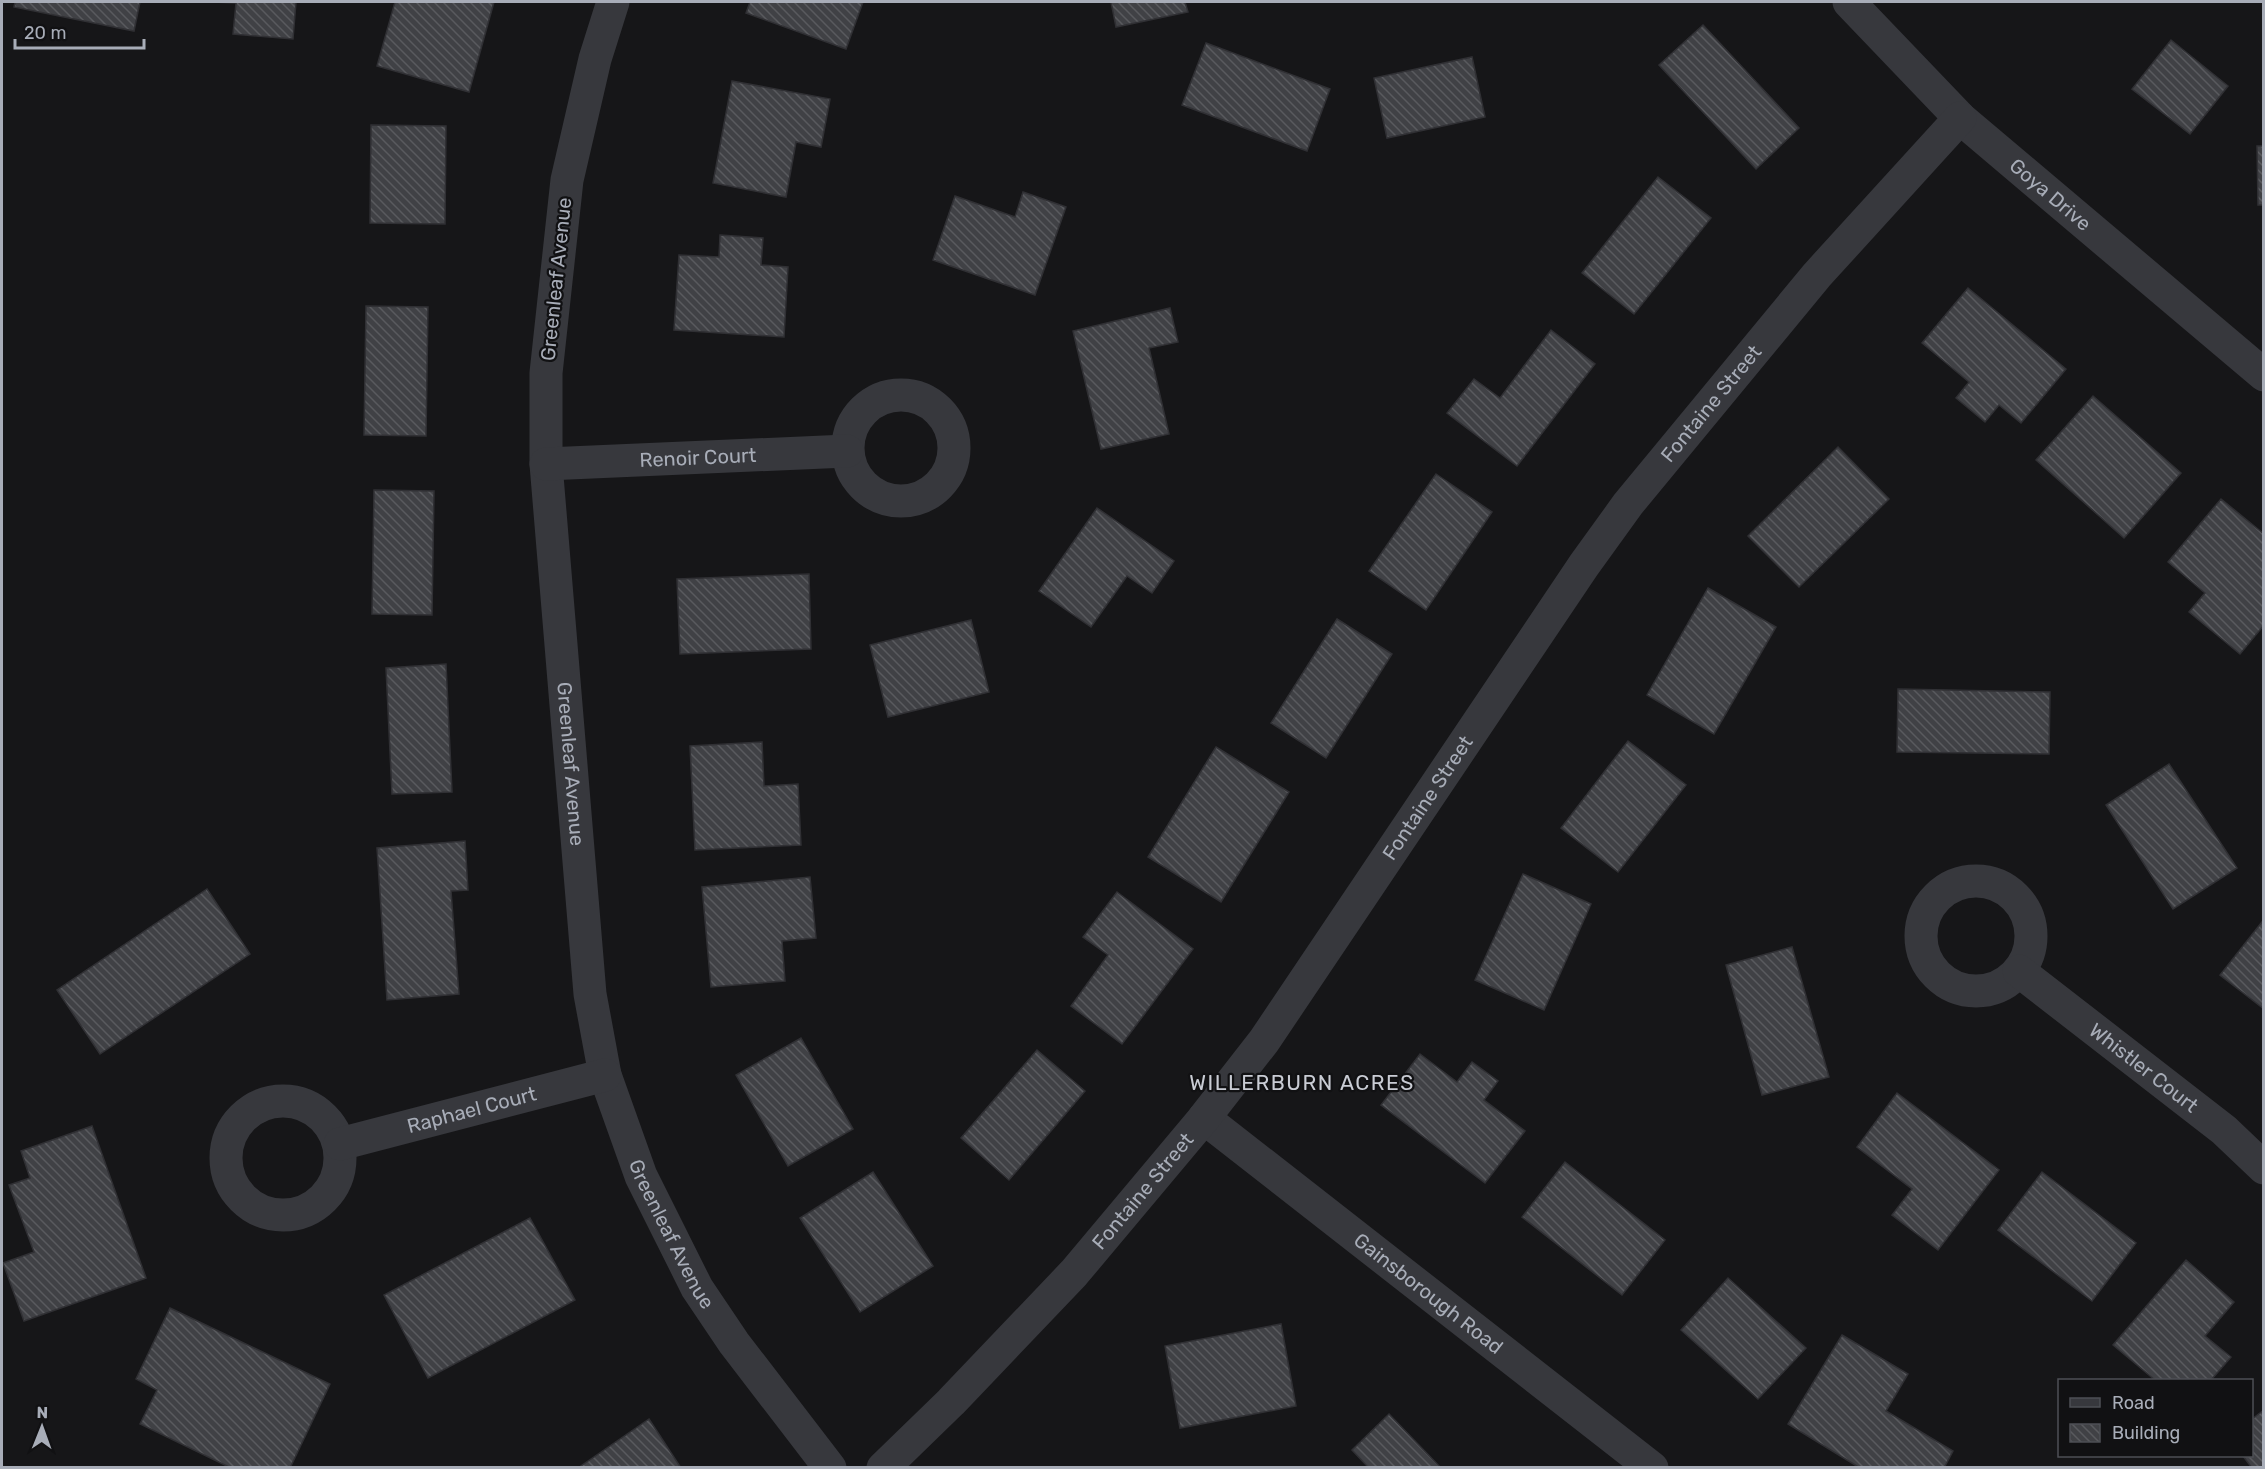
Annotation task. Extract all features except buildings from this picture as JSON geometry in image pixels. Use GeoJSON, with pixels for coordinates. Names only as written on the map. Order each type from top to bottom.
{"type":"FeatureCollection","features":[{"type":"Feature","properties":{"kind":"street","name":"Greenleaf Avenue"},"geometry":{"type":"LineString","coordinates":[[614,2],[595,59],[567,180],[546,373],[546,464],[590,994],[605,1075],[641,1176],[697,1288],[734,1343],[830,1467]]}},
{"type":"Feature","properties":{"kind":"street","name":"Goya Drive"},"geometry":{"type":"LineString","coordinates":[[1850,2],[1960,118],[2264,375]]}},
{"type":"Feature","properties":{"kind":"street","name":"Fontaine Street"},"geometry":{"type":"LineString","coordinates":[[883,1467],[951,1402],[1074,1273],[1204,1118],[1264,1041],[1577,575],[1628,504],[1817,275],[1960,118]]}},
{"type":"Feature","properties":{"kind":"street","name":"Renoir Court"},"geometry":{"type":"LineString","coordinates":[[546,464],[847,451]]}},
{"type":"Feature","properties":{"kind":"street","name":"Whistler Court"},"geometry":{"type":"LineString","coordinates":[[2019,971],[2224,1130],[2264,1168]]}},
{"type":"Feature","properties":{"kind":"street","name":"Raphael Court"},"geometry":{"type":"LineString","coordinates":[[339,1144],[605,1075]]}},
{"type":"Feature","properties":{"kind":"street","name":"Gainsborough Road"},"geometry":{"type":"LineString","coordinates":[[1204,1118],[1653,1467]]}},
{"type":"Feature","properties":{"kind":"district","name":"WILLERBURN ACRES"},"geometry":{"type":"Point","coordinates":[1302,1082]}}]}
